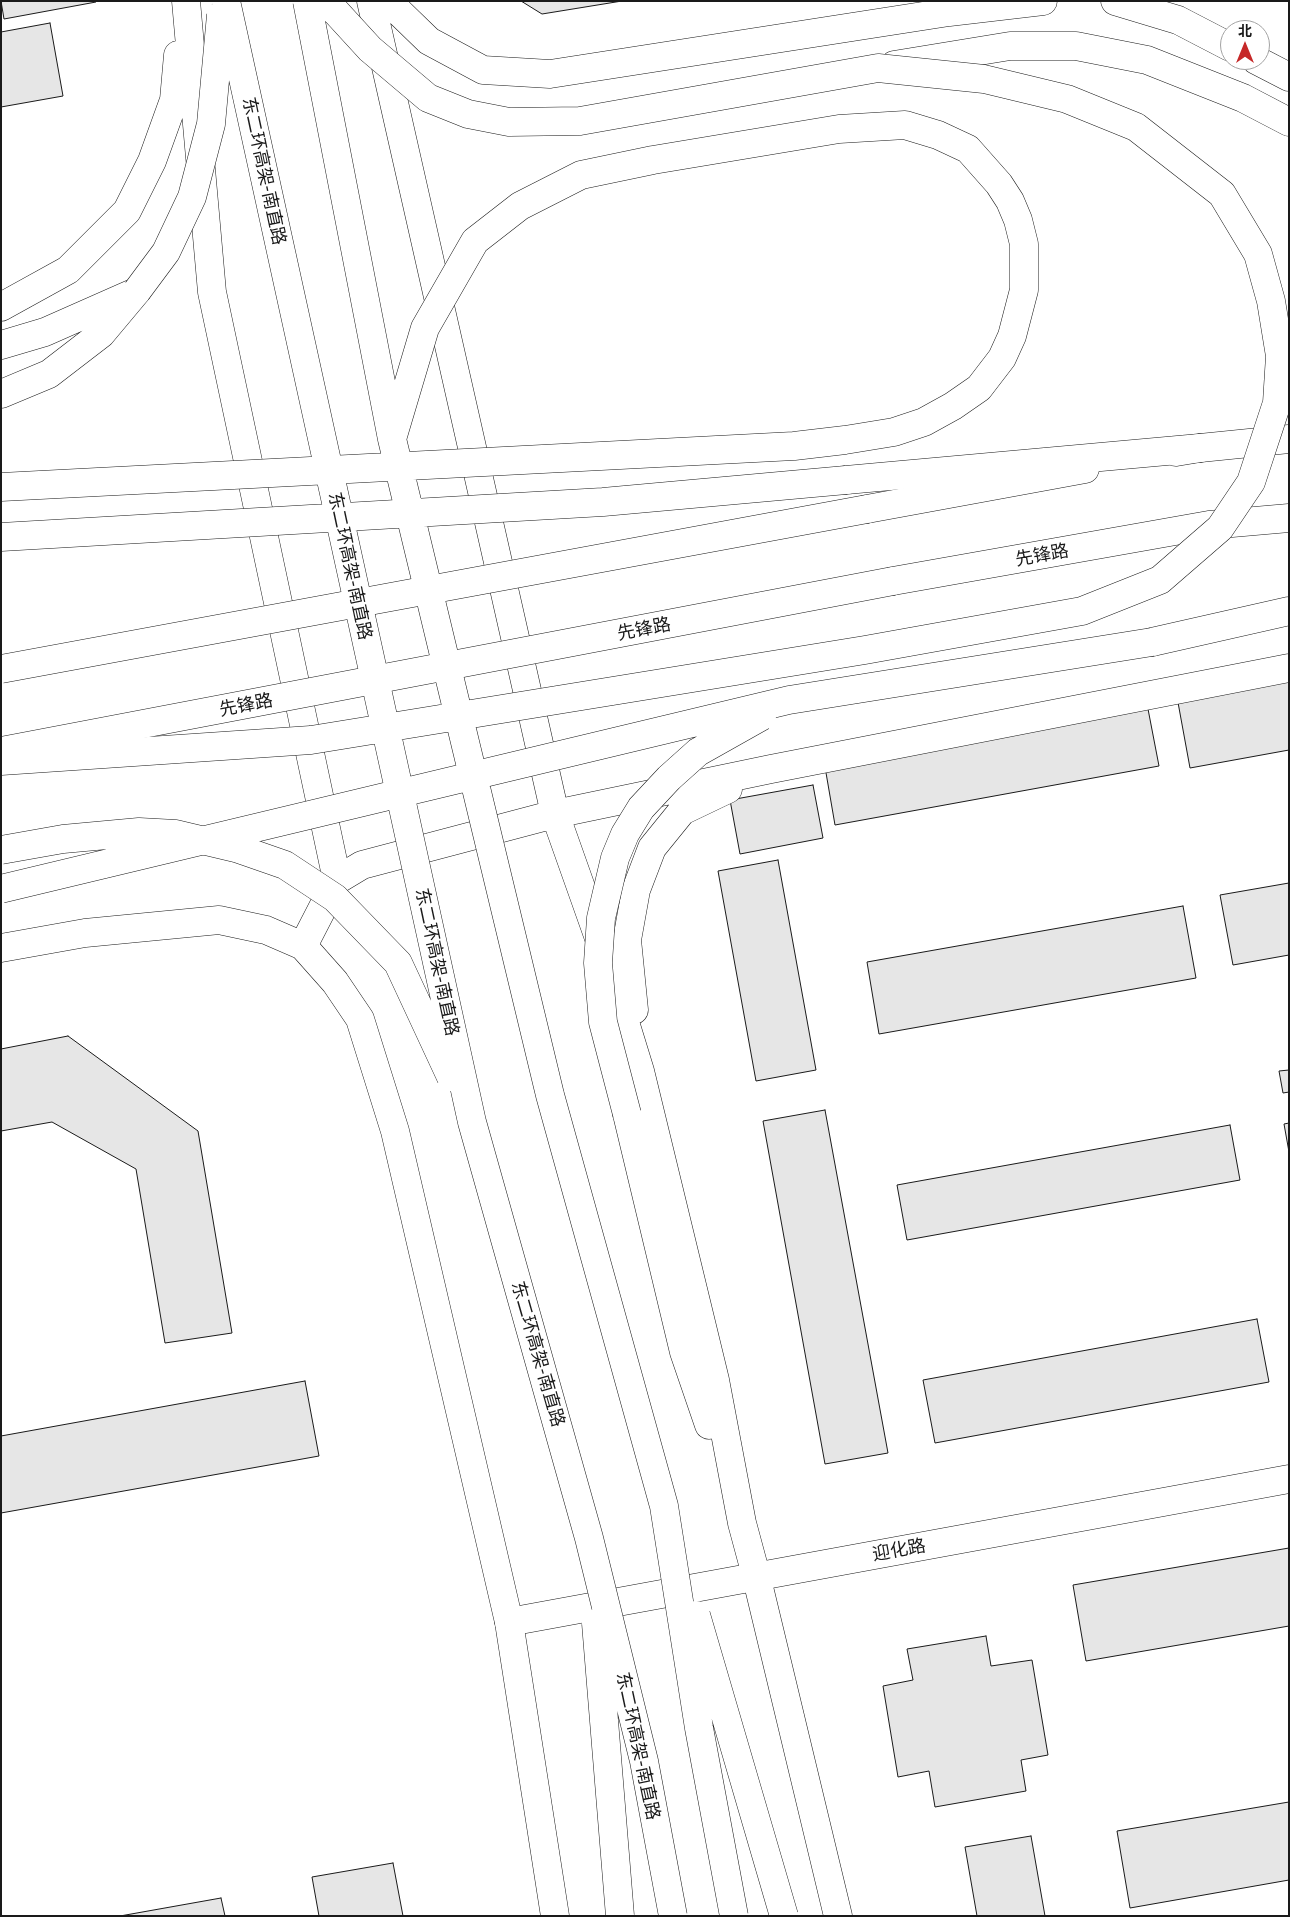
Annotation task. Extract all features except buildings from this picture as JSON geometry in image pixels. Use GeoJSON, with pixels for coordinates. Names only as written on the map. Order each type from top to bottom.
{"type":"FeatureCollection","features":[{"type":"Feature","properties":{"kind":"main road"},"geometry":{"type":"LineString","coordinates":[[1,307],[68,270],[127,211],[152,161],[174,100],[182,1]]}},
{"type":"Feature","properties":{"kind":"main road"},"geometry":{"type":"LineString","coordinates":[[186,1],[212,292],[337,880]]}},
{"type":"Feature","properties":{"kind":"main road"},"geometry":{"type":"LineString","coordinates":[[1,394],[49,374],[101,334],[137,291],[166,252],[192,197],[211,124],[225,1]]}},
{"type":"Feature","properties":{"kind":"main road","name":"东二环高架-南直路"},"geometry":{"type":"LineString","coordinates":[[225,1],[472,1122],[590,1538],[644,1761],[673,1916]]}},
{"type":"Feature","properties":{"kind":"main road"},"geometry":{"type":"LineString","coordinates":[[307,1],[392,439],[550,1095],[664,1506],[784,1916]]}},
{"type":"Feature","properties":{"kind":"main road"},"geometry":{"type":"LineString","coordinates":[[326,1],[370,49],[428,98],[468,114],[509,122],[580,121],[1010,46],[1076,46],[1147,60],[1243,98],[1289,122]]}},
{"type":"Feature","properties":{"kind":"main road"},"geometry":{"type":"LineString","coordinates":[[371,1],[555,814],[601,944],[640,1071],[715,1380],[742,1523]]}},
{"type":"Feature","properties":{"kind":"main road"},"geometry":{"type":"LineString","coordinates":[[391,1],[396,10],[429,41],[483,70],[550,74],[949,12],[1043,1]]}},
{"type":"Feature","properties":{"kind":"main road"},"geometry":{"type":"LineString","coordinates":[[1115,1],[1178,20],[1220,42]]}},
{"type":"Feature","properties":{"kind":"main road"},"geometry":{"type":"LineString","coordinates":[[1270,67],[1289,77]]}},
{"type":"Feature","properties":{"kind":"main road"},"geometry":{"type":"LineString","coordinates":[[1,761],[320,739],[864,650],[1082,611],[1160,580],[1220,528],[1251,482],[1277,403],[1280,356],[1271,301],[1258,254],[1222,194],[1136,126],[1066,99],[984,79],[878,68]]}},
{"type":"Feature","properties":{"kind":"main road"},"geometry":{"type":"LineString","coordinates":[[1,487],[794,446],[894,432],[924,422],[952,406],[978,388],[1002,358],[1012,336],[1024,290],[1024,244],[1018,220],[999,184],[968,149],[938,135],[905,125],[838,129],[653,160],[581,175],[520,206],[476,241],[425,328],[392,439]]}},
{"type":"Feature","properties":{"kind":"main road"},"geometry":{"type":"LineString","coordinates":[[1,345],[45,332],[137,291]]}},
{"type":"Feature","properties":{"kind":"main road"},"geometry":{"type":"LineString","coordinates":[[1,536],[604,502],[1289,439]]}},
{"type":"Feature","properties":{"kind":"main road"},"geometry":{"type":"LineString","coordinates":[[1,669],[1200,448]]}},
{"type":"Feature","properties":{"kind":"main road","name":"先锋路"},"geometry":{"type":"LineString","coordinates":[[1,751],[894,581],[1209,526],[1289,518]]}},
{"type":"Feature","properties":{"kind":"main road"},"geometry":{"type":"LineString","coordinates":[[1,889],[789,700],[1152,642],[1289,611]]}},
{"type":"Feature","properties":{"kind":"main road"},"geometry":{"type":"LineString","coordinates":[[303,946],[337,880],[362,865],[555,814],[771,769],[1289,668]]}},
{"type":"Feature","properties":{"kind":"main road"},"geometry":{"type":"LineString","coordinates":[[789,700],[698,752],[669,778],[641,808],[625,834],[615,858],[601,918],[598,963],[603,1022],[684,1352],[742,1523],[838,1916]]}},
{"type":"Feature","properties":{"kind":"main road"},"geometry":{"type":"LineString","coordinates":[[640,1071],[627,940],[636,890],[652,848],[682,810],[771,769]]}},
{"type":"Feature","properties":{"kind":"main road"},"geometry":{"type":"LineString","coordinates":[[1,850],[63,839],[139,832],[176,834],[239,850],[286,865],[335,898],[398,963],[472,1122]]}},
{"type":"Feature","properties":{"kind":"main road"},"geometry":{"type":"LineString","coordinates":[[1,948],[85,933],[219,920],[266,930],[303,946],[335,982],[360,1019],[395,1131],[509,1622],[555,1916]]}},
{"type":"Feature","properties":{"kind":"main road","name":"迎化路"},"geometry":{"type":"LineString","coordinates":[[509,1622],[756,1575],[1289,1479]]}},
{"type":"Feature","properties":{"kind":"main road"},"geometry":{"type":"LineString","coordinates":[[664,1506],[699,1728],[734,1916]]}},
{"type":"Feature","properties":{"kind":"main road"},"geometry":{"type":"LineString","coordinates":[[590,1538],[620,1916]]}}]}
